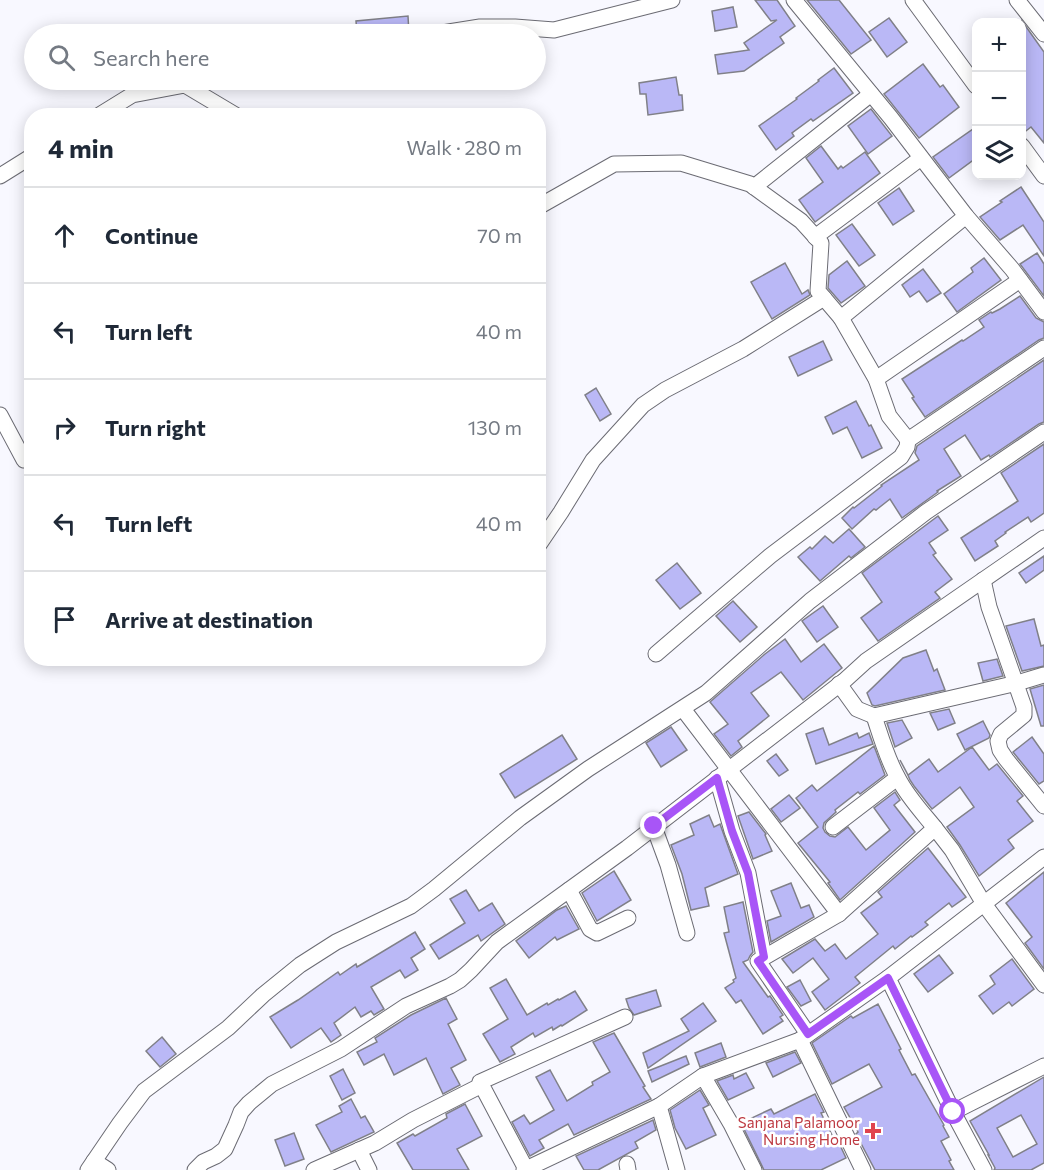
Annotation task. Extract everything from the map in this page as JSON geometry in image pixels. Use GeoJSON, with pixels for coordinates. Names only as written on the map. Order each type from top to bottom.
{"type":"FeatureCollection","features":[{"type":"Feature","properties":{"kind":"street"},"geometry":{"type":"LineString","coordinates":[[546,29],[554,30],[672,0]]}},
{"type":"Feature","properties":{"kind":"street"},"geometry":{"type":"LineString","coordinates":[[794,0],[1044,312]]}},
{"type":"Feature","properties":{"kind":"street"},"geometry":{"type":"LineString","coordinates":[[913,0],[972,81]]}},
{"type":"Feature","properties":{"kind":"street"},"geometry":{"type":"LineString","coordinates":[[1017,0],[1044,34]]}},
{"type":"Feature","properties":{"kind":"street"},"geometry":{"type":"LineString","coordinates":[[111,108],[132,95],[158,90]]}},
{"type":"Feature","properties":{"kind":"street"},"geometry":{"type":"LineString","coordinates":[[193,90],[221,108]]}},
{"type":"Feature","properties":{"kind":"street"},"geometry":{"type":"LineString","coordinates":[[753,187],[871,94]]}},
{"type":"Feature","properties":{"kind":"street"},"geometry":{"type":"LineString","coordinates":[[1026,151],[1044,176]]}},
{"type":"Feature","properties":{"kind":"street"},"geometry":{"type":"LineString","coordinates":[[815,237],[921,158]]}},
{"type":"Feature","properties":{"kind":"street"},"geometry":{"type":"LineString","coordinates":[[0,176],[24,161]]}},
{"type":"Feature","properties":{"kind":"street"},"geometry":{"type":"LineString","coordinates":[[546,202],[614,164],[681,163],[750,184],[801,220],[821,243],[818,291],[840,318],[876,379],[889,416],[908,440],[908,447],[901,457],[770,556],[656,654]]}},
{"type":"Feature","properties":{"kind":"street"},"geometry":{"type":"LineString","coordinates":[[840,318],[966,216]]}},
{"type":"Feature","properties":{"kind":"street"},"geometry":{"type":"LineString","coordinates":[[876,379],[1020,280]]}},
{"type":"Feature","properties":{"kind":"street"},"geometry":{"type":"LineString","coordinates":[[546,534],[593,460],[643,405],[665,390],[743,349],[824,298]]}},
{"type":"Feature","properties":{"kind":"street"},"geometry":{"type":"LineString","coordinates":[[908,440],[1044,348]]}},
{"type":"Feature","properties":{"kind":"street"},"geometry":{"type":"LineString","coordinates":[[0,415],[24,460]]}},
{"type":"Feature","properties":{"kind":"street"},"geometry":{"type":"LineString","coordinates":[[108,1170],[91,1166],[144,1091],[228,1028],[300,965],[336,942],[411,906],[520,818],[588,769],[706,693],[810,601],[926,512],[1044,432]]}},
{"type":"Feature","properties":{"kind":"street"},"geometry":{"type":"LineString","coordinates":[[195,1170],[203,1162],[225,1149],[241,1112],[272,1084],[341,1049],[406,1006],[460,980],[497,942],[654,826],[867,662],[1044,538]]}},
{"type":"Feature","properties":{"kind":"street"},"geometry":{"type":"LineString","coordinates":[[983,580],[989,607],[1024,707],[1024,715],[1020,720],[1001,734],[998,741],[1000,750],[1044,806]]}},
{"type":"Feature","properties":{"kind":"street"},"geometry":{"type":"LineString","coordinates":[[839,684],[857,709],[874,716],[1044,675]]}},
{"type":"Feature","properties":{"kind":"street"},"geometry":{"type":"LineString","coordinates":[[683,709],[839,914]]}},
{"type":"Feature","properties":{"kind":"street"},"geometry":{"type":"LineString","coordinates":[[874,716],[886,754],[897,778],[952,850],[984,904],[1044,985]]}},
{"type":"Feature","properties":{"kind":"street"},"geometry":{"type":"LineString","coordinates":[[717,778],[732,831],[748,873],[764,957]]}},
{"type":"Feature","properties":{"kind":"street"},"geometry":{"type":"LineString","coordinates":[[833,827],[897,778]]}},
{"type":"Feature","properties":{"kind":"street"},"geometry":{"type":"LineString","coordinates":[[654,826],[668,865],[687,933]]}},
{"type":"Feature","properties":{"kind":"street"},"geometry":{"type":"LineString","coordinates":[[863,1170],[804,1037],[758,961],[839,914],[935,828]]}},
{"type":"Feature","properties":{"kind":"street"},"geometry":{"type":"LineString","coordinates":[[626,1017],[480,1082],[525,1170],[659,1106],[703,1076],[804,1037],[888,978],[1044,857]]}},
{"type":"Feature","properties":{"kind":"street"},"geometry":{"type":"LineString","coordinates":[[569,890],[590,929],[594,932],[597,933],[628,918]]}},
{"type":"Feature","properties":{"kind":"street"},"geometry":{"type":"LineString","coordinates":[[888,978],[984,1170]]}},
{"type":"Feature","properties":{"kind":"street"},"geometry":{"type":"LineString","coordinates":[[953,1112],[1044,1066]]}},
{"type":"Feature","properties":{"kind":"street"},"geometry":{"type":"LineString","coordinates":[[703,1076],[754,1170]]}},
{"type":"Feature","properties":{"kind":"street"},"geometry":{"type":"LineString","coordinates":[[314,1170],[359,1150],[482,1085]]}},
{"type":"Feature","properties":{"kind":"street"},"geometry":{"type":"LineString","coordinates":[[659,1106],[677,1170]]}},
{"type":"Feature","properties":{"kind":"street"},"geometry":{"type":"LineString","coordinates":[[359,1150],[369,1170]]}},
{"type":"Feature","properties":{"kind":"building"},"geometry":{"type":"Polygon","coordinates":[[[755,0],[777,0],[795,26],[780,37],[784,43],[744,71],[718,74],[715,55],[749,50],[744,43],[777,20],[771,21],[755,0]]]}},
{"type":"Feature","properties":{"kind":"building"},"geometry":{"type":"Polygon","coordinates":[[[807,0],[839,0],[871,40],[851,54],[807,0]]]}},
{"type":"Feature","properties":{"kind":"building"},"geometry":{"type":"Polygon","coordinates":[[[733,7],[737,27],[715,31],[712,11],[733,7]]]}},
{"type":"Feature","properties":{"kind":"building"},"geometry":{"type":"Polygon","coordinates":[[[408,16],[408,24],[356,24],[356,21],[408,16]]]}},
{"type":"Feature","properties":{"kind":"building"},"geometry":{"type":"Polygon","coordinates":[[[889,18],[907,42],[887,57],[869,32],[889,18]]]}},
{"type":"Feature","properties":{"kind":"building"},"geometry":{"type":"Polygon","coordinates":[[[1026,27],[1044,52],[1044,143],[1031,127],[1026,131],[1026,27]]]}},
{"type":"Feature","properties":{"kind":"building"},"geometry":{"type":"Polygon","coordinates":[[[923,64],[940,87],[943,85],[959,107],[919,138],[884,94],[923,64]]]}},
{"type":"Feature","properties":{"kind":"building"},"geometry":{"type":"Polygon","coordinates":[[[834,68],[853,93],[792,133],[794,136],[776,150],[759,126],[797,99],[834,68]]]}},
{"type":"Feature","properties":{"kind":"building"},"geometry":{"type":"Polygon","coordinates":[[[676,77],[679,95],[682,95],[683,110],[648,115],[646,94],[640,94],[639,83],[676,77]]]}},
{"type":"Feature","properties":{"kind":"building"},"geometry":{"type":"Polygon","coordinates":[[[871,109],[892,136],[868,154],[848,126],[871,109]]]}},
{"type":"Feature","properties":{"kind":"building"},"geometry":{"type":"Polygon","coordinates":[[[972,130],[972,161],[949,178],[933,157],[972,130]]]}},
{"type":"Feature","properties":{"kind":"building"},"geometry":{"type":"Polygon","coordinates":[[[821,146],[838,169],[841,166],[843,168],[865,152],[880,173],[815,222],[799,200],[823,182],[806,158],[821,146]]]}},
{"type":"Feature","properties":{"kind":"building"},"geometry":{"type":"Polygon","coordinates":[[[1021,187],[1044,222],[1044,256],[1023,225],[1000,240],[980,217],[1021,187]]]}},
{"type":"Feature","properties":{"kind":"building"},"geometry":{"type":"Polygon","coordinates":[[[899,188],[914,211],[893,225],[878,203],[899,188]]]}},
{"type":"Feature","properties":{"kind":"building"},"geometry":{"type":"Polygon","coordinates":[[[852,224],[875,255],[859,266],[836,235],[852,224]]]}},
{"type":"Feature","properties":{"kind":"building"},"geometry":{"type":"Polygon","coordinates":[[[1037,253],[1044,264],[1044,296],[1020,264],[1037,253]]]}},
{"type":"Feature","properties":{"kind":"building"},"geometry":{"type":"Polygon","coordinates":[[[984,258],[1001,280],[957,312],[944,294],[973,272],[971,268],[984,258]]]}},
{"type":"Feature","properties":{"kind":"building"},"geometry":{"type":"Polygon","coordinates":[[[847,261],[865,286],[841,303],[828,288],[829,275],[847,261]]]}},
{"type":"Feature","properties":{"kind":"building"},"geometry":{"type":"Polygon","coordinates":[[[785,263],[802,294],[808,290],[810,295],[772,319],[751,282],[785,263]]]}},
{"type":"Feature","properties":{"kind":"building"},"geometry":{"type":"Polygon","coordinates":[[[923,269],[941,293],[927,302],[919,291],[910,297],[902,285],[923,269]]]}},
{"type":"Feature","properties":{"kind":"building"},"geometry":{"type":"Polygon","coordinates":[[[1020,296],[1036,318],[1044,322],[1044,338],[925,417],[902,379],[984,327],[979,320],[1020,296]]]}},
{"type":"Feature","properties":{"kind":"building"},"geometry":{"type":"Polygon","coordinates":[[[823,341],[832,360],[798,376],[789,357],[823,341]]]}},
{"type":"Feature","properties":{"kind":"building"},"geometry":{"type":"Polygon","coordinates":[[[1044,360],[1044,422],[990,457],[989,455],[981,460],[965,435],[944,449],[961,476],[902,518],[890,499],[876,510],[874,509],[852,529],[842,518],[881,485],[919,460],[915,453],[917,446],[1044,360]]]}},
{"type":"Feature","properties":{"kind":"building"},"geometry":{"type":"Polygon","coordinates":[[[596,388],[611,414],[600,421],[585,395],[596,388]]]}},
{"type":"Feature","properties":{"kind":"building"},"geometry":{"type":"Polygon","coordinates":[[[856,401],[882,448],[862,458],[847,427],[833,434],[825,417],[856,401]]]}},
{"type":"Feature","properties":{"kind":"building"},"geometry":{"type":"Polygon","coordinates":[[[1044,444],[1044,513],[1031,522],[1028,517],[1005,532],[995,541],[998,546],[975,561],[961,538],[1018,501],[1001,473],[1044,444]]]}},
{"type":"Feature","properties":{"kind":"building"},"geometry":{"type":"Polygon","coordinates":[[[938,516],[948,530],[929,543],[936,553],[933,555],[952,579],[935,592],[940,598],[878,641],[861,618],[882,602],[862,573],[938,516]]]}},
{"type":"Feature","properties":{"kind":"building"},"geometry":{"type":"Polygon","coordinates":[[[849,529],[865,547],[851,558],[849,556],[820,581],[798,557],[810,547],[812,549],[825,536],[833,543],[849,529]]]}},
{"type":"Feature","properties":{"kind":"building"},"geometry":{"type":"Polygon","coordinates":[[[1044,556],[1044,570],[1026,583],[1019,573],[1044,556]]]}},
{"type":"Feature","properties":{"kind":"building"},"geometry":{"type":"Polygon","coordinates":[[[677,563],[701,593],[680,609],[656,580],[677,563]]]}},
{"type":"Feature","properties":{"kind":"building"},"geometry":{"type":"Polygon","coordinates":[[[733,601],[757,627],[740,642],[716,616],[733,601]]]}},
{"type":"Feature","properties":{"kind":"building"},"geometry":{"type":"Polygon","coordinates":[[[823,606],[838,627],[817,642],[802,621],[823,606]]]}},
{"type":"Feature","properties":{"kind":"building"},"geometry":{"type":"Polygon","coordinates":[[[1034,619],[1041,646],[1044,645],[1044,666],[1022,671],[1006,626],[1034,619]]]}},
{"type":"Feature","properties":{"kind":"building"},"geometry":{"type":"Polygon","coordinates":[[[785,639],[801,662],[824,644],[842,668],[803,700],[781,672],[751,693],[769,716],[738,741],[742,747],[731,756],[714,734],[728,724],[710,702],[785,639]]]}},
{"type":"Feature","properties":{"kind":"building"},"geometry":{"type":"Polygon","coordinates":[[[926,650],[945,690],[872,705],[867,693],[903,658],[926,650]]]}},
{"type":"Feature","properties":{"kind":"building"},"geometry":{"type":"Polygon","coordinates":[[[997,659],[1003,676],[983,681],[978,663],[997,659]]]}},
{"type":"Feature","properties":{"kind":"building"},"geometry":{"type":"Polygon","coordinates":[[[1044,685],[1044,726],[1041,726],[1030,689],[1044,685]]]}},
{"type":"Feature","properties":{"kind":"building"},"geometry":{"type":"Polygon","coordinates":[[[949,709],[955,723],[938,730],[930,713],[949,709]]]}},
{"type":"Feature","properties":{"kind":"building"},"geometry":{"type":"Polygon","coordinates":[[[902,720],[912,738],[895,747],[887,723],[902,720]]]}},
{"type":"Feature","properties":{"kind":"building"},"geometry":{"type":"Polygon","coordinates":[[[983,721],[990,735],[989,738],[965,750],[957,734],[983,721]]]}},
{"type":"Feature","properties":{"kind":"building"},"geometry":{"type":"Polygon","coordinates":[[[671,727],[687,750],[661,767],[646,743],[671,727]]]}},
{"type":"Feature","properties":{"kind":"building"},"geometry":{"type":"Polygon","coordinates":[[[823,728],[829,745],[857,733],[859,738],[869,733],[873,744],[816,764],[806,734],[823,728]]]}},
{"type":"Feature","properties":{"kind":"building"},"geometry":{"type":"Polygon","coordinates":[[[562,735],[577,759],[515,798],[500,774],[562,735]]]}},
{"type":"Feature","properties":{"kind":"building"},"geometry":{"type":"Polygon","coordinates":[[[1032,737],[1044,754],[1044,781],[1039,784],[1013,752],[1032,737]]]}},
{"type":"Feature","properties":{"kind":"building"},"geometry":{"type":"Polygon","coordinates":[[[874,746],[885,775],[835,810],[836,812],[824,823],[823,828],[830,836],[835,837],[848,827],[866,850],[890,830],[874,808],[895,792],[900,800],[894,805],[915,832],[840,900],[828,883],[830,882],[798,843],[818,827],[796,798],[812,785],[817,791],[874,746]]]}},
{"type":"Feature","properties":{"kind":"building"},"geometry":{"type":"Polygon","coordinates":[[[972,747],[989,770],[997,764],[1023,796],[1017,801],[1033,821],[1008,840],[1014,848],[979,876],[947,827],[974,807],[960,787],[932,809],[907,774],[929,759],[938,772],[972,747]]]}},
{"type":"Feature","properties":{"kind":"building"},"geometry":{"type":"Polygon","coordinates":[[[776,754],[788,770],[779,776],[767,761],[776,754]]]}},
{"type":"Feature","properties":{"kind":"building"},"geometry":{"type":"Polygon","coordinates":[[[789,795],[800,808],[781,822],[771,809],[789,795]]]}},
{"type":"Feature","properties":{"kind":"building"},"geometry":{"type":"Polygon","coordinates":[[[749,812],[766,834],[772,851],[753,859],[738,816],[749,812]]]}},
{"type":"Feature","properties":{"kind":"building"},"geometry":{"type":"Polygon","coordinates":[[[709,815],[714,827],[720,824],[738,874],[705,888],[709,906],[691,910],[682,874],[671,845],[694,835],[690,824],[709,815]]]}},
{"type":"Feature","properties":{"kind":"building"},"geometry":{"type":"Polygon","coordinates":[[[928,848],[966,897],[952,907],[949,903],[925,922],[928,925],[895,949],[893,946],[855,977],[860,983],[825,1010],[812,992],[829,979],[813,958],[793,973],[782,959],[815,939],[825,951],[835,944],[846,959],[878,934],[861,913],[882,897],[878,892],[928,848]]]}},
{"type":"Feature","properties":{"kind":"building"},"geometry":{"type":"Polygon","coordinates":[[[614,871],[631,900],[597,921],[582,893],[614,871]]]}},
{"type":"Feature","properties":{"kind":"building"},"geometry":{"type":"Polygon","coordinates":[[[1044,872],[1044,969],[1025,943],[1032,937],[1006,903],[1044,872]]]}},
{"type":"Feature","properties":{"kind":"building"},"geometry":{"type":"Polygon","coordinates":[[[791,883],[801,908],[809,905],[814,917],[771,942],[767,921],[781,916],[771,891],[791,883]]]}},
{"type":"Feature","properties":{"kind":"building"},"geometry":{"type":"Polygon","coordinates":[[[466,890],[479,911],[492,903],[505,924],[481,941],[478,935],[439,959],[430,945],[465,923],[450,899],[466,890]]]}},
{"type":"Feature","properties":{"kind":"building"},"geometry":{"type":"Polygon","coordinates":[[[743,902],[753,952],[748,960],[743,962],[783,1015],[780,1017],[783,1021],[763,1034],[741,1000],[736,1003],[725,988],[736,978],[724,933],[729,932],[724,907],[743,902]]]}},
{"type":"Feature","properties":{"kind":"building"},"geometry":{"type":"Polygon","coordinates":[[[566,906],[579,929],[557,940],[555,937],[529,958],[516,941],[557,910],[566,906]]]}},
{"type":"Feature","properties":{"kind":"building"},"geometry":{"type":"Polygon","coordinates":[[[415,932],[425,949],[411,958],[418,970],[405,978],[400,970],[371,987],[384,1009],[374,1015],[371,1011],[361,1017],[355,1007],[334,1023],[341,1035],[331,1042],[321,1028],[291,1048],[270,1017],[338,972],[340,975],[356,964],[357,967],[415,932]]]}},
{"type":"Feature","properties":{"kind":"building"},"geometry":{"type":"Polygon","coordinates":[[[939,955],[953,973],[928,992],[914,974],[939,955]]]}},
{"type":"Feature","properties":{"kind":"building"},"geometry":{"type":"Polygon","coordinates":[[[1012,959],[1034,989],[1012,1006],[1009,1002],[993,1014],[979,996],[995,984],[990,976],[1012,959]]]}},
{"type":"Feature","properties":{"kind":"building"},"geometry":{"type":"Polygon","coordinates":[[[506,979],[527,1015],[575,991],[587,1010],[553,1030],[552,1027],[535,1037],[533,1033],[511,1047],[515,1054],[500,1062],[483,1034],[508,1019],[490,988],[506,979]]]}},
{"type":"Feature","properties":{"kind":"building"},"geometry":{"type":"Polygon","coordinates":[[[800,980],[811,1001],[801,1006],[787,987],[800,980]]]}},
{"type":"Feature","properties":{"kind":"building"},"geometry":{"type":"Polygon","coordinates":[[[656,990],[661,1006],[634,1015],[626,999],[656,990]]]}},
{"type":"Feature","properties":{"kind":"building"},"geometry":{"type":"Polygon","coordinates":[[[446,998],[457,1019],[448,1024],[466,1060],[451,1068],[460,1085],[443,1094],[426,1058],[394,1075],[384,1054],[364,1065],[357,1052],[377,1042],[375,1038],[411,1015],[446,998]]]}},
{"type":"Feature","properties":{"kind":"building"},"geometry":{"type":"Polygon","coordinates":[[[703,1003],[716,1021],[648,1068],[643,1053],[689,1031],[681,1019],[703,1003]]]}},
{"type":"Feature","properties":{"kind":"building"},"geometry":{"type":"Polygon","coordinates":[[[878,1004],[912,1075],[915,1074],[944,1125],[949,1137],[941,1141],[954,1170],[875,1170],[844,1107],[882,1087],[869,1064],[832,1084],[812,1043],[851,1016],[853,1018],[878,1004]]]}},
{"type":"Feature","properties":{"kind":"building"},"geometry":{"type":"Polygon","coordinates":[[[614,1033],[651,1099],[574,1135],[568,1124],[539,1140],[544,1148],[530,1156],[512,1122],[524,1115],[530,1124],[554,1110],[536,1077],[550,1070],[567,1101],[610,1072],[593,1042],[614,1033]]]}},
{"type":"Feature","properties":{"kind":"building"},"geometry":{"type":"Polygon","coordinates":[[[162,1037],[176,1054],[160,1067],[146,1051],[162,1037]]]}},
{"type":"Feature","properties":{"kind":"building"},"geometry":{"type":"Polygon","coordinates":[[[721,1043],[726,1057],[700,1067],[695,1053],[721,1043]]]}},
{"type":"Feature","properties":{"kind":"building"},"geometry":{"type":"Polygon","coordinates":[[[795,1052],[801,1063],[773,1077],[766,1063],[795,1052]]]}},
{"type":"Feature","properties":{"kind":"building"},"geometry":{"type":"Polygon","coordinates":[[[686,1056],[689,1064],[652,1082],[648,1071],[686,1056]]]}},
{"type":"Feature","properties":{"kind":"building"},"geometry":{"type":"Polygon","coordinates":[[[343,1069],[355,1093],[342,1100],[330,1076],[343,1069]]]}},
{"type":"Feature","properties":{"kind":"building"},"geometry":{"type":"Polygon","coordinates":[[[746,1073],[754,1088],[728,1100],[717,1081],[733,1075],[734,1079],[746,1073]]]}},
{"type":"Feature","properties":{"kind":"building"},"geometry":{"type":"Polygon","coordinates":[[[1044,1077],[1044,1163],[1031,1170],[994,1170],[989,1155],[970,1121],[1044,1077]],[[1021,1115],[997,1128],[1013,1157],[1037,1144],[1021,1115]]]}},
{"type":"Feature","properties":{"kind":"building"},"geometry":{"type":"Polygon","coordinates":[[[700,1090],[709,1105],[703,1108],[716,1135],[686,1149],[675,1128],[670,1110],[700,1090]]]}},
{"type":"Feature","properties":{"kind":"building"},"geometry":{"type":"Polygon","coordinates":[[[815,1094],[824,1112],[821,1113],[846,1158],[821,1170],[764,1170],[741,1123],[771,1109],[774,1114],[815,1094]]]}},
{"type":"Feature","properties":{"kind":"building"},"geometry":{"type":"Polygon","coordinates":[[[351,1099],[361,1118],[365,1116],[374,1132],[331,1152],[316,1125],[342,1112],[339,1106],[351,1099]]]}},
{"type":"Feature","properties":{"kind":"building"},"geometry":{"type":"Polygon","coordinates":[[[465,1104],[482,1136],[457,1149],[469,1170],[413,1170],[397,1143],[447,1118],[446,1114],[465,1104]]]}},
{"type":"Feature","properties":{"kind":"building"},"geometry":{"type":"Polygon","coordinates":[[[653,1120],[656,1130],[635,1142],[638,1148],[598,1170],[584,1170],[576,1156],[653,1120]]]}},
{"type":"Feature","properties":{"kind":"building"},"geometry":{"type":"Polygon","coordinates":[[[294,1133],[304,1159],[285,1166],[275,1140],[294,1133]]]}},
{"type":"Feature","properties":{"kind":"place","name":"Sanjana Palamoor Nursing Home"},"geometry":{"type":"Point","coordinates":[873,1131]}},
{"type":"Feature","properties":{"kind":"route"},"geometry":{"type":"LineString","coordinates":[[654,826],[717,778],[732,831],[748,873],[764,957],[758,961],[808,1034],[888,978],[953,1112]]}}]}
